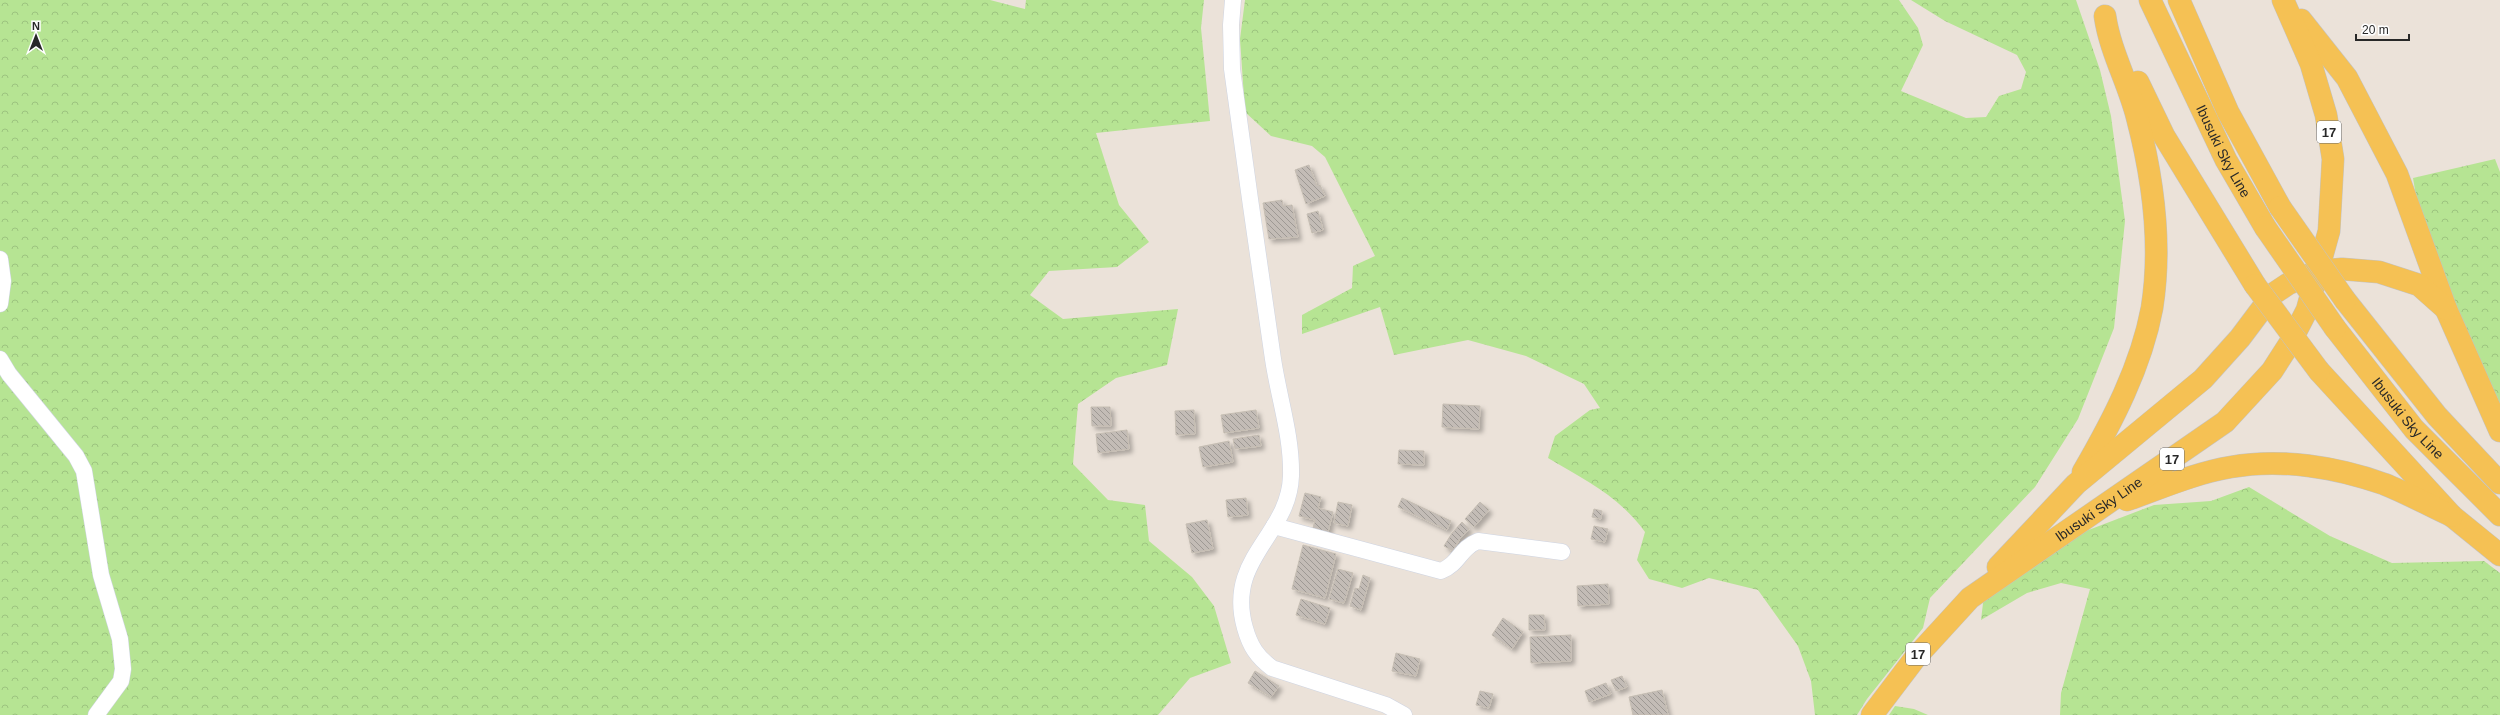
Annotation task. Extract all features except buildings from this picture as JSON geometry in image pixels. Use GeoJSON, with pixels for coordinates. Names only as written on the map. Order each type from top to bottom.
{"type":"FeatureCollection","features":[{"type":"Feature","properties":{"kind":"main road","name":"Ibusuki Sky Line"},"geometry":{"type":"LineString","coordinates":[[2150,0],[2226,160],[2264,227],[2335,328],[2414,429],[2500,515]]}},
{"type":"Feature","properties":{"kind":"main road","name":"Ibusuki Sky Line"},"geometry":{"type":"LineString","coordinates":[[2179,0],[2228,112],[2280,207],[2345,300],[2437,416],[2500,483]]}},
{"type":"Feature","properties":{"kind":"main road","name":"Ibusuki Sky Line"},"geometry":{"type":"LineString","coordinates":[[1872,715],[1916,657],[1970,598],[2225,422],[2272,371],[2290,343],[2307,310],[2329,231],[2333,159],[2326,115],[2311,64],[2284,0]]}},
{"type":"Feature","properties":{"kind":"main road"},"geometry":{"type":"LineString","coordinates":[[2284,0],[2348,78],[2397,174],[2446,309],[2500,431]]}},
{"type":"Feature","properties":{"kind":"main road"},"geometry":{"type":"LineString","coordinates":[[2076,484],[2109,428],[2139,353],[2152,309],[2156,261],[2156,224],[2150,174],[2137,116],[2108,35],[2101,8]]}},
{"type":"Feature","properties":{"kind":"main road"},"geometry":{"type":"LineString","coordinates":[[2101,8],[2164,136],[2255,285],[2319,371],[2452,516],[2500,555]]}},
{"type":"Feature","properties":{"kind":"main road"},"geometry":{"type":"LineString","coordinates":[[1970,598],[2076,484],[2203,379],[2240,338],[2273,294],[2288,284],[2318,271],[2342,269],[2379,272],[2419,285],[2446,309]]}},
{"type":"Feature","properties":{"kind":"main road"},"geometry":{"type":"LineString","coordinates":[[2097,510],[2194,476],[2231,466],[2267,464],[2306,465],[2344,472],[2384,484],[2452,516]]}},
{"type":"Feature","properties":{"kind":"street"},"geometry":{"type":"LineString","coordinates":[[1234,0],[1231,26],[1232,69],[1275,372],[1291,454],[1290,484],[1274,526],[1243,580],[1240,596],[1242,617],[1248,640],[1259,658],[1272,668],[1386,705],[1404,715]]}},
{"type":"Feature","properties":{"kind":"street"},"geometry":{"type":"LineString","coordinates":[[0,259],[3,281],[0,304]]}},
{"type":"Feature","properties":{"kind":"street"},"geometry":{"type":"LineString","coordinates":[[0,359],[9,374],[76,456],[84,471],[101,576],[120,639],[123,669],[121,681],[96,715]]}},
{"type":"Feature","properties":{"kind":"street"},"geometry":{"type":"LineString","coordinates":[[1274,526],[1441,571],[1453,566],[1466,546],[1478,541],[1562,552]]}},
{"type":"Feature","properties":{"kind":"green space"},"geometry":{"type":"Polygon","coordinates":[[[0,0],[990,0],[1025,9],[1026,0],[1204,0],[1201,28],[1210,121],[1096,133],[1119,205],[1149,242],[1117,267],[1049,271],[1030,295],[1063,319],[1178,309],[1167,365],[1116,378],[1078,404],[1073,464],[1108,500],[1145,505],[1149,541],[1192,577],[1214,606],[1231,663],[1190,678],[1158,715],[0,715],[0,0]]]}},
{"type":"Feature","properties":{"kind":"green space"},"geometry":{"type":"Polygon","coordinates":[[[1245,0],[1899,0],[1918,28],[1923,45],[1901,91],[1966,118],[1986,117],[1999,96],[2021,89],[2026,72],[2017,55],[1945,21],[1911,0],[2076,0],[2100,70],[2111,116],[2125,221],[2114,328],[2078,419],[2035,487],[1930,598],[1923,628],[1867,699],[1857,715],[1815,715],[1811,681],[1798,646],[1758,590],[1709,578],[1682,588],[1649,579],[1637,560],[1645,532],[1635,519],[1624,508],[1601,490],[1548,458],[1555,436],[1590,410],[1600,408],[1584,384],[1526,356],[1468,340],[1394,355],[1380,307],[1302,334],[1302,315],[1352,288],[1353,266],[1375,256],[1325,157],[1312,146],[1271,136],[1245,112],[1240,39],[1245,0]]]}},
{"type":"Feature","properties":{"kind":"green space"},"geometry":{"type":"Polygon","coordinates":[[[2495,159],[2500,172],[2500,413],[2420,220],[2413,178],[2495,159]]]}},
{"type":"Feature","properties":{"kind":"green space"},"geometry":{"type":"Polygon","coordinates":[[[2249,487],[2330,536],[2392,563],[2484,561],[2500,573],[2500,715],[2060,715],[2061,693],[2090,589],[2061,583],[2027,593],[1981,620],[1984,595],[2044,547],[2154,505],[2211,501],[2249,487]]]}},
{"type":"Feature","properties":{"kind":"green space"},"geometry":{"type":"Polygon","coordinates":[[[1895,706],[1914,709],[1928,715],[1889,715],[1895,706]]]}}]}
